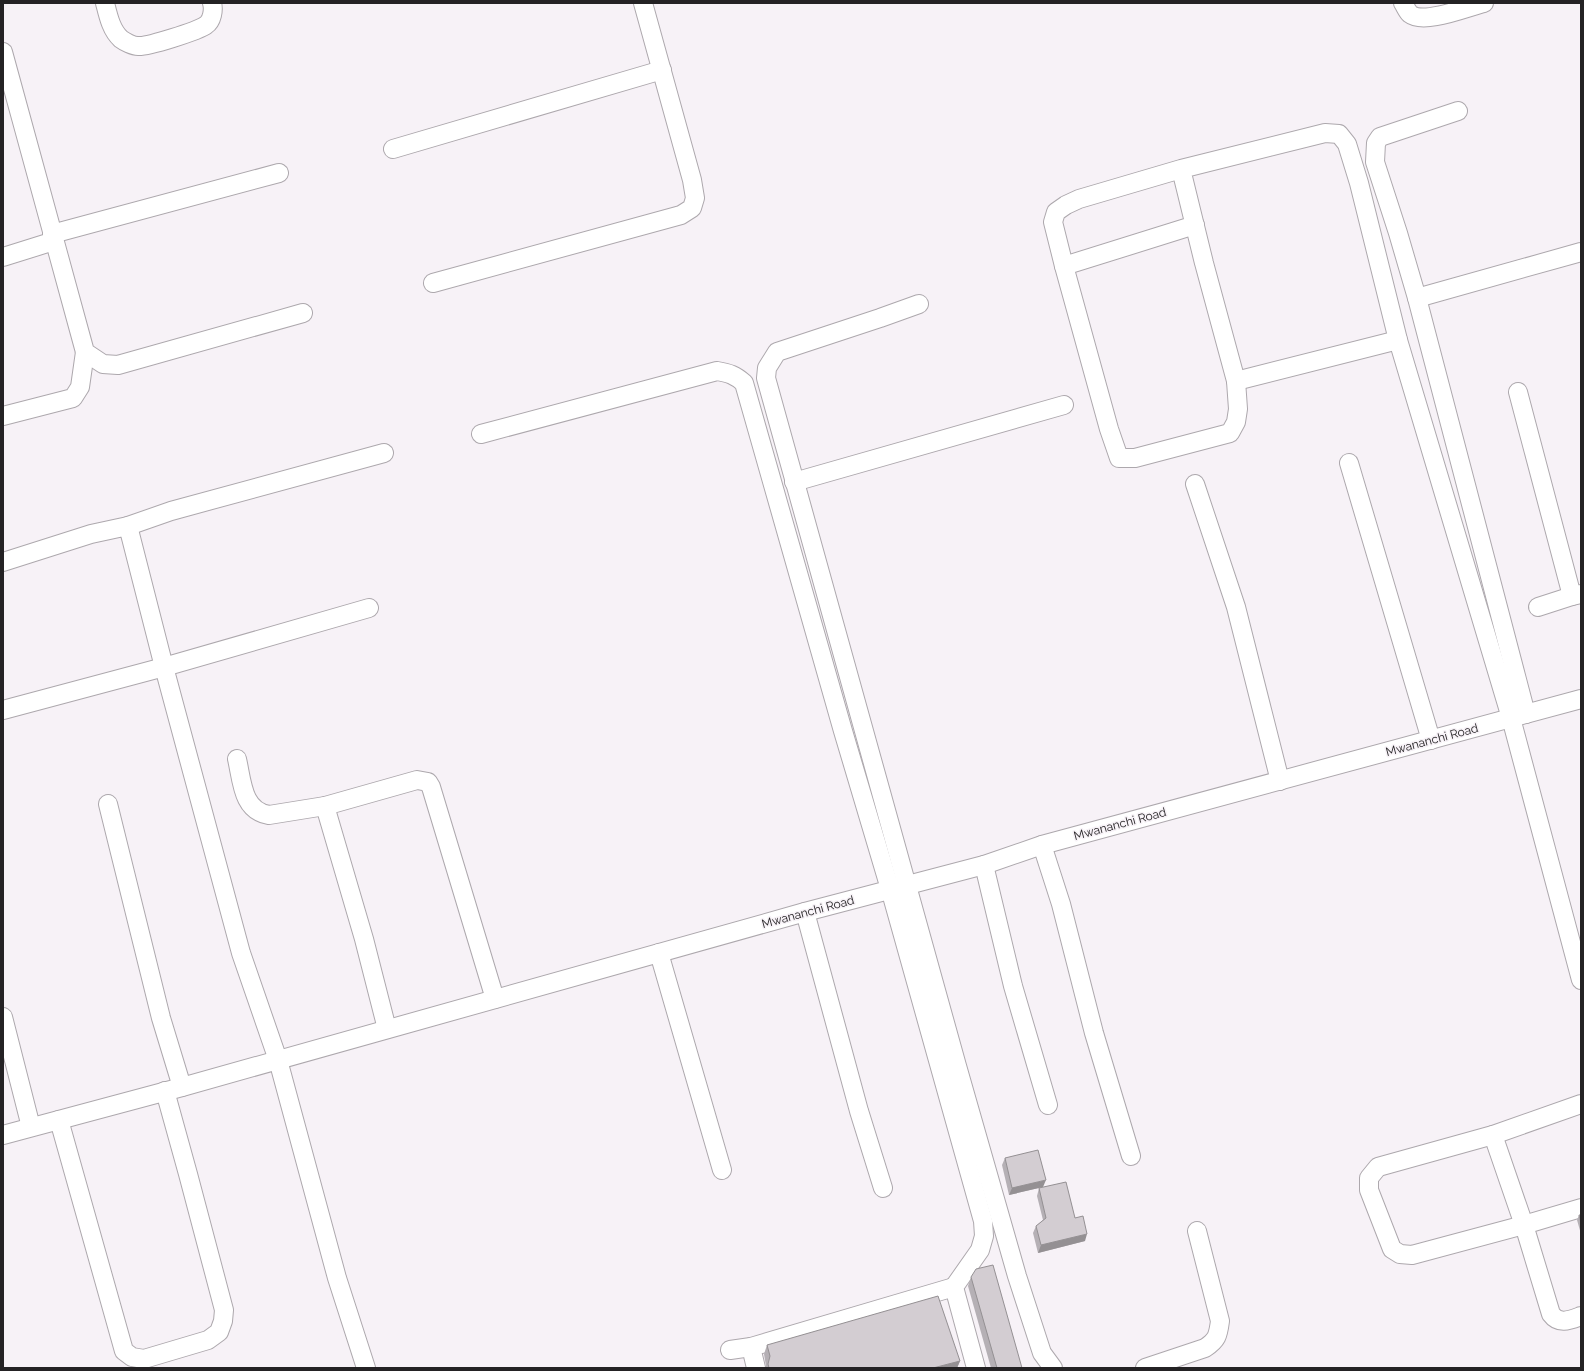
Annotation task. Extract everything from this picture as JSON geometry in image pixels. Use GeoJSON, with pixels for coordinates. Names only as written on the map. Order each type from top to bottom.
{"type":"FeatureCollection","features":[{"type":"Feature","properties":{"kind":"street"},"geometry":{"type":"LineString","coordinates":[[105,3],[110,24],[121,38],[138,46],[169,40],[206,25],[212,16],[212,3]]}},
{"type":"Feature","properties":{"kind":"street"},"geometry":{"type":"LineString","coordinates":[[433,283],[681,215],[692,208],[695,198],[692,180],[643,3]]}},
{"type":"Feature","properties":{"kind":"street"},"geometry":{"type":"LineString","coordinates":[[1403,3],[1409,13],[1415,16],[1429,18],[1484,3]]}},
{"type":"Feature","properties":{"kind":"street"},"geometry":{"type":"LineString","coordinates":[[3,52],[5,72],[85,352],[80,387],[73,398],[3,416]]}},
{"type":"Feature","properties":{"kind":"street"},"geometry":{"type":"LineString","coordinates":[[393,149],[662,70]]}},
{"type":"Feature","properties":{"kind":"street"},"geometry":{"type":"LineString","coordinates":[[1458,111],[1380,137],[1376,144],[1375,162],[1398,233],[1416,298],[1581,980]]}},
{"type":"Feature","properties":{"kind":"street"},"geometry":{"type":"LineString","coordinates":[[1181,169],[1236,381],[1238,409],[1236,422],[1230,433],[1135,458],[1119,458],[1109,429],[1064,266],[1053,222],[1056,212],[1079,199],[1181,169],[1325,133],[1339,134],[1348,144],[1359,182],[1398,340],[1518,716]]}},
{"type":"Feature","properties":{"kind":"street"},"geometry":{"type":"LineString","coordinates":[[3,257],[53,238],[279,173]]}},
{"type":"Feature","properties":{"kind":"street"},"geometry":{"type":"LineString","coordinates":[[1064,266],[1195,225]]}},
{"type":"Feature","properties":{"kind":"street"},"geometry":{"type":"LineString","coordinates":[[1416,298],[1581,252]]}},
{"type":"Feature","properties":{"kind":"street"},"geometry":{"type":"LineString","coordinates":[[730,1350],[751,1347],[954,1287],[980,1250],[984,1236],[984,1221],[899,887],[766,378],[767,368],[777,352],[919,304]]}},
{"type":"Feature","properties":{"kind":"street"},"geometry":{"type":"LineString","coordinates":[[85,352],[103,364],[118,365],[303,313]]}},
{"type":"Feature","properties":{"kind":"street"},"geometry":{"type":"LineString","coordinates":[[1236,381],[1398,340]]}},
{"type":"Feature","properties":{"kind":"street"},"geometry":{"type":"LineString","coordinates":[[481,434],[717,371],[728,372],[735,375],[744,383],[843,731],[899,887],[957,1066],[1017,1276],[1042,1353],[1053,1368]]}},
{"type":"Feature","properties":{"kind":"street"},"geometry":{"type":"LineString","coordinates":[[1518,392],[1576,595],[1538,607]]}},
{"type":"Feature","properties":{"kind":"street"},"geometry":{"type":"LineString","coordinates":[[794,482],[1064,405]]}},
{"type":"Feature","properties":{"kind":"street"},"geometry":{"type":"LineString","coordinates":[[3,562],[91,534],[128,526],[172,511],[384,453]]}},
{"type":"Feature","properties":{"kind":"street"},"geometry":{"type":"LineString","coordinates":[[1349,463],[1431,740]]}},
{"type":"Feature","properties":{"kind":"street"},"geometry":{"type":"LineString","coordinates":[[1195,484],[1236,607],[1280,781]]}},
{"type":"Feature","properties":{"kind":"street"},"geometry":{"type":"LineString","coordinates":[[128,526],[164,667],[241,953],[278,1060],[337,1278],[366,1368]]}},
{"type":"Feature","properties":{"kind":"street"},"geometry":{"type":"LineString","coordinates":[[3,710],[164,667],[369,608]]}},
{"type":"Feature","properties":{"kind":"street","name":"Mwananchi Road"},"geometry":{"type":"LineString","coordinates":[[3,1135],[182,1087],[806,912],[984,865],[1042,846],[1581,699]]}},
{"type":"Feature","properties":{"kind":"street"},"geometry":{"type":"LineString","coordinates":[[237,759],[248,803],[254,810],[261,814],[269,815],[325,806],[417,780],[428,782],[431,787],[495,999]]}},
{"type":"Feature","properties":{"kind":"street"},"geometry":{"type":"LineString","coordinates":[[108,804],[161,1018],[182,1087]]}},
{"type":"Feature","properties":{"kind":"street"},"geometry":{"type":"LineString","coordinates":[[325,806],[364,939],[387,1029]]}},
{"type":"Feature","properties":{"kind":"street"},"geometry":{"type":"LineString","coordinates":[[1042,846],[1061,904],[1094,1033],[1131,1156]]}},
{"type":"Feature","properties":{"kind":"street"},"geometry":{"type":"LineString","coordinates":[[984,865],[1013,986],[1048,1105]]}},
{"type":"Feature","properties":{"kind":"street"},"geometry":{"type":"LineString","coordinates":[[806,912],[859,1111],[883,1188]]}},
{"type":"Feature","properties":{"kind":"street"},"geometry":{"type":"LineString","coordinates":[[659,953],[722,1170]]}},
{"type":"Feature","properties":{"kind":"street"},"geometry":{"type":"LineString","coordinates":[[3,1017],[31,1127]]}},
{"type":"Feature","properties":{"kind":"street"},"geometry":{"type":"LineString","coordinates":[[58,1120],[124,1351],[132,1357],[144,1359],[208,1340],[219,1332],[223,1320],[224,1310],[165,1091]]}},
{"type":"Feature","properties":{"kind":"street"},"geometry":{"type":"LineString","coordinates":[[1581,1104],[1493,1135],[1378,1167],[1369,1178],[1369,1190],[1392,1249],[1400,1254],[1412,1255],[1581,1208]]}},
{"type":"Feature","properties":{"kind":"street"},"geometry":{"type":"LineString","coordinates":[[1493,1135],[1524,1225],[1551,1314],[1555,1319],[1562,1320],[1581,1316]]}},
{"type":"Feature","properties":{"kind":"street"},"geometry":{"type":"LineString","coordinates":[[1145,1368],[1205,1348],[1214,1342],[1218,1334],[1220,1321],[1198,1231]]}},
{"type":"Feature","properties":{"kind":"street"},"geometry":{"type":"LineString","coordinates":[[954,1287],[976,1368]]}},
{"type":"Feature","properties":{"kind":"street"},"geometry":{"type":"LineString","coordinates":[[751,1347],[756,1368]]}},
{"type":"Feature","properties":{"kind":"building"},"geometry":{"type":"Polygon","coordinates":[[[1038,1150],[1046,1180],[1012,1188],[1005,1158],[1038,1150]]]}},
{"type":"Feature","properties":{"kind":"building"},"geometry":{"type":"Polygon","coordinates":[[[1066,1182],[1075,1218],[1083,1216],[1087,1234],[1041,1245],[1036,1226],[1046,1218],[1039,1188],[1066,1182]]]}},
{"type":"Feature","properties":{"kind":"building"},"geometry":{"type":"Polygon","coordinates":[[[993,1265],[1022,1368],[997,1368],[971,1277],[976,1269],[993,1265]]]}},
{"type":"Feature","properties":{"kind":"building"},"geometry":{"type":"Polygon","coordinates":[[[938,1296],[960,1361],[933,1368],[769,1368],[768,1364],[770,1356],[767,1345],[938,1296]]]}}]}
